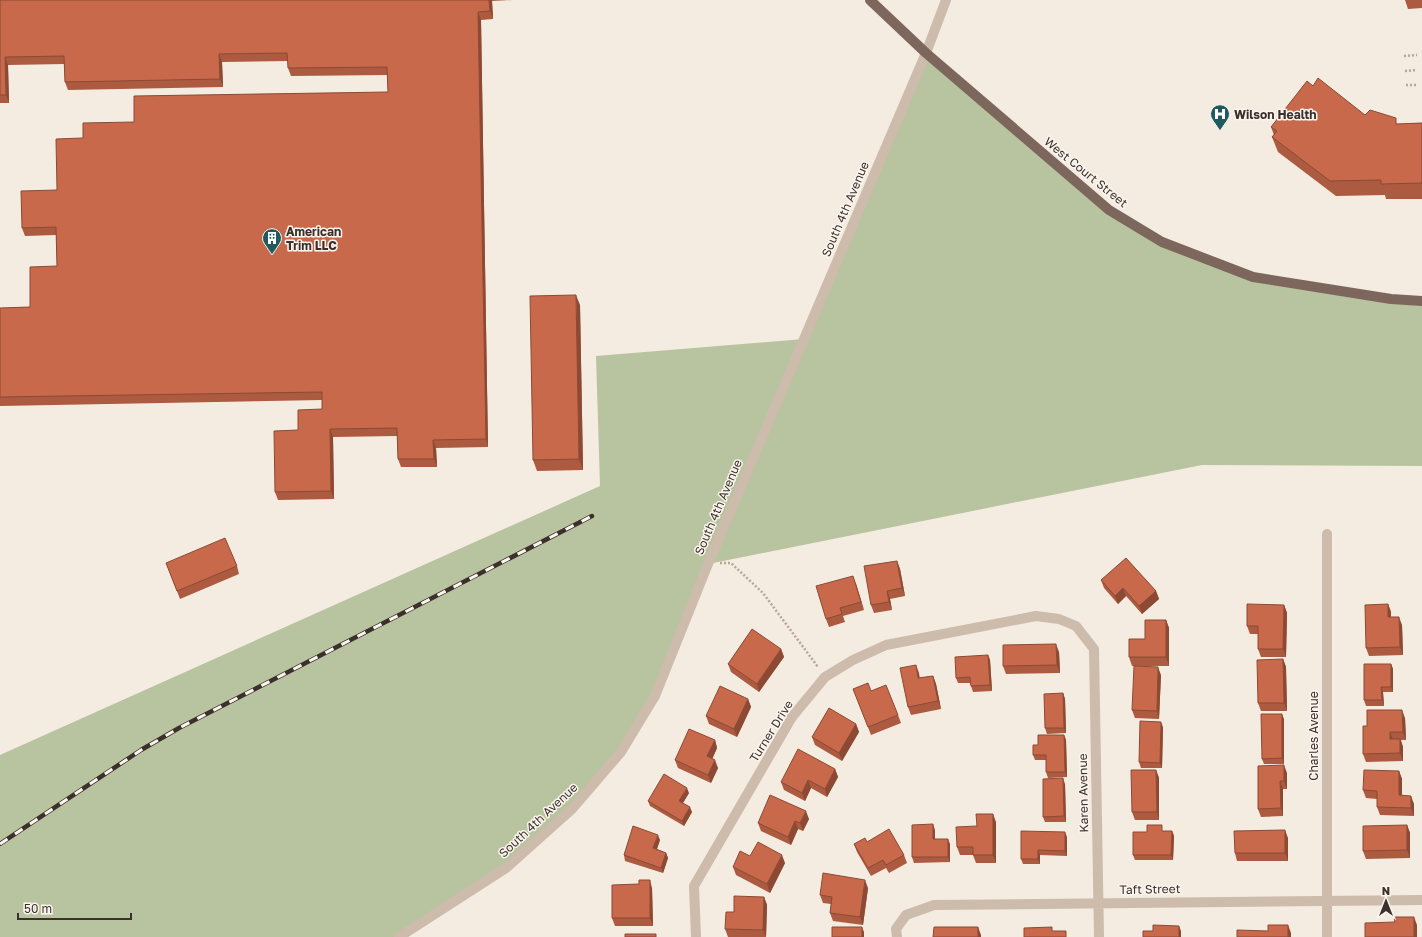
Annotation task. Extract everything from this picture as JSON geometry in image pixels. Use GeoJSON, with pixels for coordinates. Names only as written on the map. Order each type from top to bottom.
{"type":"FeatureCollection","features":[{"type":"Feature","properties":{"kind":"main road","name":"West Court Street"},"geometry":{"type":"LineString","coordinates":[[870,0],[926,53],[1109,210],[1162,242],[1253,277],[1391,299],[1422,301]]}},
{"type":"Feature","properties":{"kind":"street","name":"South 4th Avenue"},"geometry":{"type":"LineString","coordinates":[[399,937],[506,868],[572,809],[621,752],[655,696],[708,564],[926,53],[946,0]]}},
{"type":"Feature","properties":{"kind":"street","name":"Charles Avenue"},"geometry":{"type":"LineString","coordinates":[[1327,534],[1327,937]]}},
{"type":"Feature","properties":{"kind":"street","name":"Turner Drive"},"geometry":{"type":"LineString","coordinates":[[696,937],[694,886],[792,717],[825,677],[853,660],[886,645],[1036,616],[1059,619],[1076,626],[1094,650]]}},
{"type":"Feature","properties":{"kind":"street","name":"Karen Avenue"},"geometry":{"type":"LineString","coordinates":[[1094,650],[1099,937]]}},
{"type":"Feature","properties":{"kind":"street","name":"Taft Street"},"geometry":{"type":"LineString","coordinates":[[896,937],[896,929],[906,915],[934,904],[1422,900]]}},
{"type":"Feature","properties":{"kind":"path"},"geometry":{"type":"LineString","coordinates":[[1404,56],[1417,55]]}},
{"type":"Feature","properties":{"kind":"path"},"geometry":{"type":"LineString","coordinates":[[1405,71],[1418,70]]}},
{"type":"Feature","properties":{"kind":"path"},"geometry":{"type":"LineString","coordinates":[[1406,85],[1418,85]]}},
{"type":"Feature","properties":{"kind":"path"},"geometry":{"type":"LineString","coordinates":[[708,564],[732,563],[762,593],[825,677]]}},
{"type":"Feature","properties":{"kind":"green space"},"geometry":{"type":"Polygon","coordinates":[[[926,53],[1109,210],[1162,242],[1253,277],[1422,301],[1422,466],[1202,465],[708,564],[655,696],[621,752],[572,809],[506,868],[399,937],[0,937],[0,755],[600,486],[596,356],[804,339],[926,53]]]}},
{"type":"Feature","properties":{"kind":"building","name":"American Trim LLC"},"geometry":{"type":"Polygon","coordinates":[[[0,0],[489,0],[490,11],[478,12],[486,439],[433,440],[434,459],[398,459],[397,428],[330,429],[331,491],[275,492],[274,431],[298,430],[298,410],[322,409],[322,392],[0,397],[0,308],[30,307],[30,267],[57,266],[56,227],[22,228],[21,191],[57,190],[56,139],[83,138],[83,123],[134,122],[134,96],[388,92],[387,67],[288,68],[287,53],[219,54],[220,79],[65,82],[64,56],[5,57],[6,95],[0,95],[0,0]]]}},
{"type":"Feature","properties":{"kind":"building"},"geometry":{"type":"Polygon","coordinates":[[[1318,78],[1365,115],[1370,110],[1396,118],[1396,124],[1422,123],[1422,183],[1381,184],[1381,180],[1330,181],[1272,137],[1277,131],[1271,127],[1307,81],[1313,86],[1318,78]]]}},
{"type":"Feature","properties":{"kind":"building"},"geometry":{"type":"Polygon","coordinates":[[[576,295],[579,459],[533,460],[530,296],[576,295]]]}},
{"type":"Feature","properties":{"kind":"building"},"geometry":{"type":"Polygon","coordinates":[[[225,538],[237,566],[177,591],[166,563],[225,538]]]}},
{"type":"Feature","properties":{"kind":"building"},"geometry":{"type":"Polygon","coordinates":[[[1126,558],[1156,591],[1139,606],[1123,588],[1115,596],[1101,580],[1126,558]]]}},
{"type":"Feature","properties":{"kind":"building"},"geometry":{"type":"Polygon","coordinates":[[[897,561],[902,588],[887,591],[889,602],[871,605],[864,566],[897,561]]]}},
{"type":"Feature","properties":{"kind":"building"},"geometry":{"type":"Polygon","coordinates":[[[853,576],[861,602],[840,608],[842,614],[826,619],[816,586],[853,576]]]}},
{"type":"Feature","properties":{"kind":"building"},"geometry":{"type":"Polygon","coordinates":[[[1247,604],[1284,605],[1283,649],[1258,649],[1258,626],[1247,626],[1247,604]]]}},
{"type":"Feature","properties":{"kind":"building"},"geometry":{"type":"Polygon","coordinates":[[[1388,604],[1388,617],[1399,617],[1400,647],[1366,648],[1365,605],[1388,604]]]}},
{"type":"Feature","properties":{"kind":"building"},"geometry":{"type":"Polygon","coordinates":[[[1145,620],[1166,620],[1166,657],[1129,657],[1129,639],[1145,639],[1145,620]]]}},
{"type":"Feature","properties":{"kind":"building"},"geometry":{"type":"Polygon","coordinates":[[[752,629],[781,649],[757,684],[728,664],[752,629]]]}},
{"type":"Feature","properties":{"kind":"building"},"geometry":{"type":"Polygon","coordinates":[[[1056,644],[1057,665],[1003,666],[1003,645],[1056,644]]]}},
{"type":"Feature","properties":{"kind":"building"},"geometry":{"type":"Polygon","coordinates":[[[988,655],[990,685],[971,686],[970,677],[956,678],[955,657],[988,655]]]}},
{"type":"Feature","properties":{"kind":"building"},"geometry":{"type":"Polygon","coordinates":[[[1283,659],[1284,703],[1258,703],[1257,660],[1283,659]]]}},
{"type":"Feature","properties":{"kind":"building"},"geometry":{"type":"Polygon","coordinates":[[[1364,664],[1391,664],[1391,687],[1381,687],[1382,700],[1364,700],[1364,664]]]}},
{"type":"Feature","properties":{"kind":"building"},"geometry":{"type":"Polygon","coordinates":[[[916,665],[918,678],[933,676],[938,701],[908,707],[900,668],[916,665]]]}},
{"type":"Feature","properties":{"kind":"building"},"geometry":{"type":"Polygon","coordinates":[[[1134,666],[1158,667],[1157,711],[1132,710],[1134,666]]]}},
{"type":"Feature","properties":{"kind":"building"},"geometry":{"type":"Polygon","coordinates":[[[868,683],[871,691],[886,685],[898,715],[868,727],[853,689],[868,683]]]}},
{"type":"Feature","properties":{"kind":"building"},"geometry":{"type":"Polygon","coordinates":[[[720,686],[748,699],[734,729],[706,716],[720,686]]]}},
{"type":"Feature","properties":{"kind":"building"},"geometry":{"type":"Polygon","coordinates":[[[1063,693],[1064,728],[1045,728],[1044,694],[1063,693]]]}},
{"type":"Feature","properties":{"kind":"building"},"geometry":{"type":"Polygon","coordinates":[[[829,708],[856,724],[839,753],[812,737],[829,708]]]}},
{"type":"Feature","properties":{"kind":"building"},"geometry":{"type":"Polygon","coordinates":[[[1367,710],[1402,710],[1403,732],[1390,732],[1390,739],[1400,739],[1400,753],[1363,754],[1363,726],[1367,726],[1367,710]]]}},
{"type":"Feature","properties":{"kind":"building"},"geometry":{"type":"Polygon","coordinates":[[[1261,714],[1282,714],[1282,758],[1262,759],[1261,714]]]}},
{"type":"Feature","properties":{"kind":"building"},"geometry":{"type":"Polygon","coordinates":[[[1140,721],[1161,722],[1160,763],[1139,762],[1140,721]]]}},
{"type":"Feature","properties":{"kind":"building"},"geometry":{"type":"Polygon","coordinates":[[[689,729],[715,740],[707,756],[715,760],[708,775],[675,760],[689,729]]]}},
{"type":"Feature","properties":{"kind":"building"},"geometry":{"type":"Polygon","coordinates":[[[1038,735],[1064,735],[1065,772],[1046,772],[1046,755],[1033,755],[1033,745],[1038,745],[1038,735]]]}},
{"type":"Feature","properties":{"kind":"building"},"geometry":{"type":"Polygon","coordinates":[[[798,749],[835,769],[825,789],[808,780],[802,793],[781,782],[798,749]]]}},
{"type":"Feature","properties":{"kind":"building"},"geometry":{"type":"Polygon","coordinates":[[[1284,765],[1284,781],[1280,781],[1281,808],[1258,809],[1258,766],[1284,765]]]}},
{"type":"Feature","properties":{"kind":"building"},"geometry":{"type":"Polygon","coordinates":[[[1131,770],[1156,770],[1157,812],[1132,812],[1131,770]]]}},
{"type":"Feature","properties":{"kind":"building"},"geometry":{"type":"Polygon","coordinates":[[[1364,770],[1399,771],[1399,795],[1411,796],[1411,808],[1377,807],[1377,791],[1363,790],[1364,770]]]}},
{"type":"Feature","properties":{"kind":"building"},"geometry":{"type":"Polygon","coordinates":[[[664,774],[687,788],[679,801],[690,807],[682,821],[648,801],[664,774]]]}},
{"type":"Feature","properties":{"kind":"building"},"geometry":{"type":"Polygon","coordinates":[[[1063,778],[1064,816],[1043,817],[1043,779],[1063,778]]]}},
{"type":"Feature","properties":{"kind":"building"},"geometry":{"type":"Polygon","coordinates":[[[770,795],[806,811],[800,823],[795,821],[788,837],[758,823],[770,795]]]}},
{"type":"Feature","properties":{"kind":"building"},"geometry":{"type":"Polygon","coordinates":[[[976,814],[993,814],[993,855],[973,855],[973,847],[957,847],[956,827],[977,826],[976,814]]]}},
{"type":"Feature","properties":{"kind":"building"},"geometry":{"type":"Polygon","coordinates":[[[933,824],[933,839],[948,839],[948,857],[912,857],[912,825],[933,824]]]}},
{"type":"Feature","properties":{"kind":"building"},"geometry":{"type":"Polygon","coordinates":[[[1147,825],[1162,825],[1162,831],[1172,831],[1171,855],[1133,855],[1133,832],[1147,832],[1147,825]]]}},
{"type":"Feature","properties":{"kind":"building"},"geometry":{"type":"Polygon","coordinates":[[[1407,825],[1407,850],[1363,851],[1363,826],[1407,825]]]}},
{"type":"Feature","properties":{"kind":"building"},"geometry":{"type":"Polygon","coordinates":[[[633,826],[658,835],[653,848],[666,853],[661,868],[624,855],[633,826]]]}},
{"type":"Feature","properties":{"kind":"building"},"geometry":{"type":"Polygon","coordinates":[[[889,829],[904,855],[886,865],[883,860],[868,868],[854,844],[865,838],[867,842],[889,829]]]}},
{"type":"Feature","properties":{"kind":"building"},"geometry":{"type":"Polygon","coordinates":[[[1285,830],[1285,853],[1235,853],[1234,831],[1285,830]]]}},
{"type":"Feature","properties":{"kind":"building"},"geometry":{"type":"Polygon","coordinates":[[[1021,831],[1065,832],[1065,851],[1038,850],[1038,859],[1021,859],[1021,831]]]}},
{"type":"Feature","properties":{"kind":"building"},"geometry":{"type":"Polygon","coordinates":[[[758,842],[782,855],[767,884],[733,867],[740,851],[750,856],[758,842]]]}},
{"type":"Feature","properties":{"kind":"building"},"geometry":{"type":"Polygon","coordinates":[[[823,873],[865,880],[860,917],[830,913],[832,897],[820,895],[823,873]]]}},
{"type":"Feature","properties":{"kind":"building"},"geometry":{"type":"Polygon","coordinates":[[[639,880],[650,880],[650,918],[612,918],[612,885],[639,884],[639,880]]]}},
{"type":"Feature","properties":{"kind":"building"},"geometry":{"type":"Polygon","coordinates":[[[734,896],[764,897],[763,930],[725,929],[726,912],[734,912],[734,896]]]}},
{"type":"Feature","properties":{"kind":"building"},"geometry":{"type":"Polygon","coordinates":[[[1394,917],[1414,917],[1414,937],[1365,937],[1365,923],[1395,922],[1394,917]]]}},
{"type":"Feature","properties":{"kind":"building"},"geometry":{"type":"Polygon","coordinates":[[[1153,925],[1179,926],[1179,937],[1143,937],[1143,931],[1153,931],[1153,925]]]}},
{"type":"Feature","properties":{"kind":"building"},"geometry":{"type":"Polygon","coordinates":[[[1268,925],[1288,925],[1288,937],[1237,937],[1237,930],[1268,931],[1268,925]]]}},
{"type":"Feature","properties":{"kind":"building"},"geometry":{"type":"Polygon","coordinates":[[[832,927],[862,927],[862,937],[832,937],[832,927]]]}},
{"type":"Feature","properties":{"kind":"building"},"geometry":{"type":"Polygon","coordinates":[[[934,927],[978,927],[978,937],[933,937],[934,927]]]}},
{"type":"Feature","properties":{"kind":"building"},"geometry":{"type":"Polygon","coordinates":[[[1052,927],[1052,931],[1066,931],[1066,937],[1024,937],[1024,928],[1052,927]]]}},
{"type":"Feature","properties":{"kind":"building"},"geometry":{"type":"Polygon","coordinates":[[[625,934],[656,934],[656,937],[625,937],[625,934]]]}},
{"type":"Feature","properties":{"kind":"railway"},"geometry":{"type":"LineString","coordinates":[[0,844],[141,750],[179,728],[592,516]]}},
{"type":"Feature","properties":{"kind":"place","name":"Wilson Health"},"geometry":{"type":"Point","coordinates":[1220,131]}},
{"type":"Feature","properties":{"kind":"place","name":"American Trim LLC"},"geometry":{"type":"Point","coordinates":[272,255]}}]}
